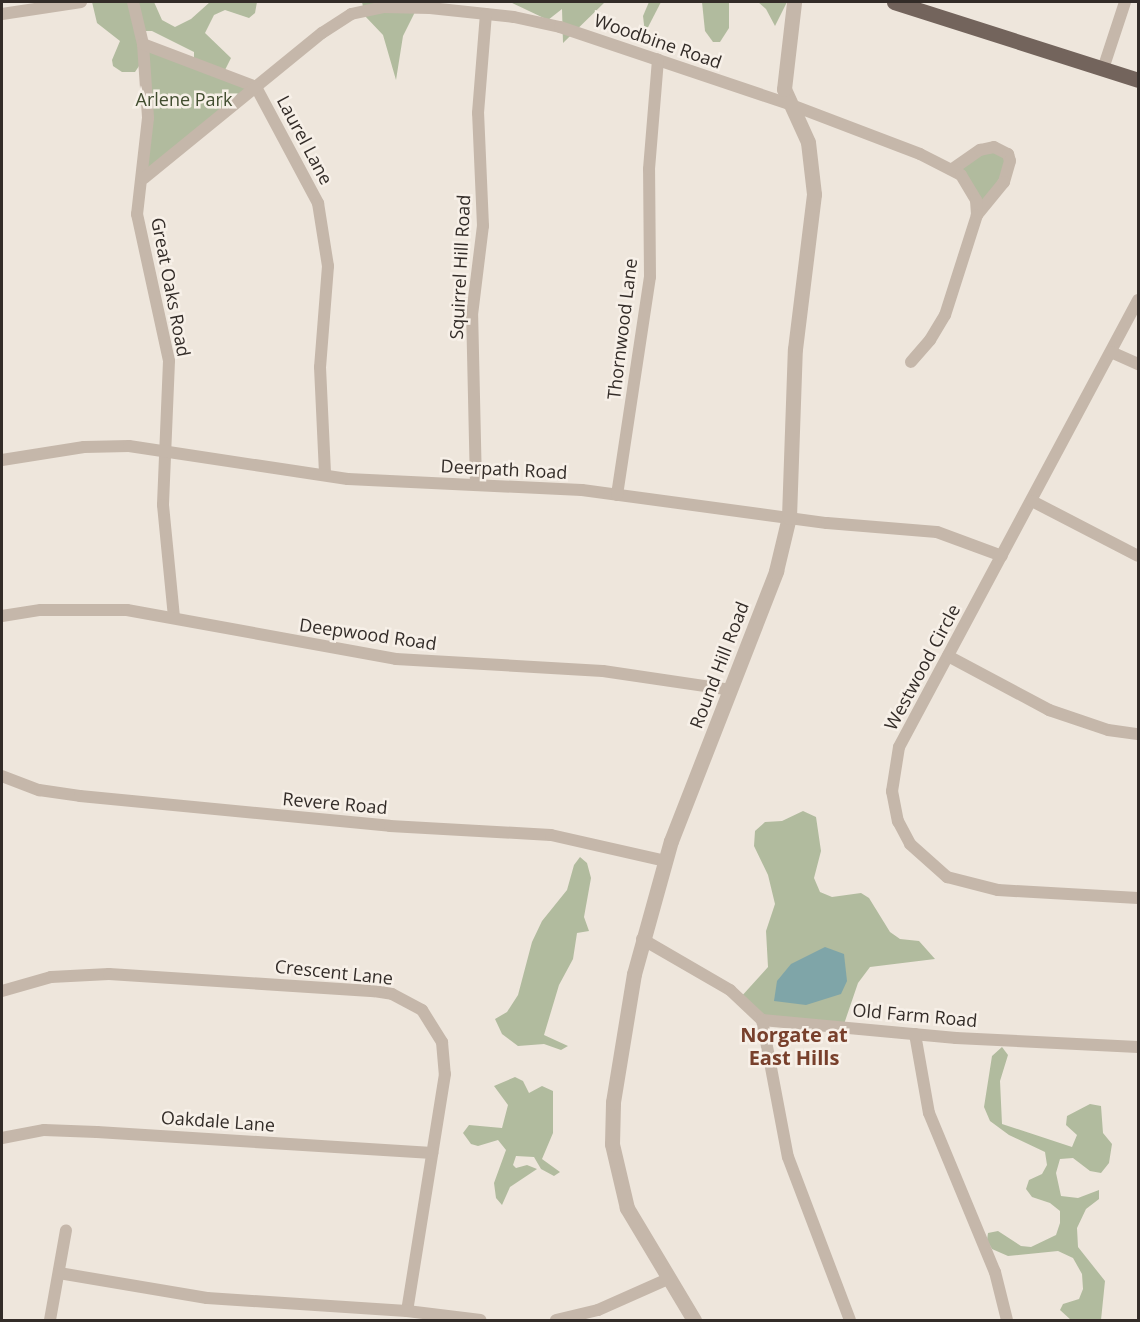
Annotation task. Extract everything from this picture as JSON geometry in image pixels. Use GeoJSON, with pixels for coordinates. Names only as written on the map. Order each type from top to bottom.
{"type":"FeatureCollection","features":[{"type":"Feature","properties":{"kind":"main road"},"geometry":{"type":"LineString","coordinates":[[894,2],[1138,80]]}},
{"type":"Feature","properties":{"kind":"street"},"geometry":{"type":"LineString","coordinates":[[2,14],[81,2]]}},
{"type":"Feature","properties":{"kind":"street","name":"Great Oaks Road"},"geometry":{"type":"LineString","coordinates":[[133,2],[143,44],[148,118],[144,178],[137,214],[169,361],[163,505],[174,617]]}},
{"type":"Feature","properties":{"kind":"street","name":"Round Hill Road"},"geometry":{"type":"LineString","coordinates":[[694,1320],[627,1208],[612,1144],[619,1052],[642,939],[665,861],[776,571],[789,517],[795,349],[814,194],[808,142],[789,104],[784,73],[794,2]]}},
{"type":"Feature","properties":{"kind":"street"},"geometry":{"type":"LineString","coordinates":[[1103,69],[1125,2]]}},
{"type":"Feature","properties":{"kind":"street","name":"Woodbine Road"},"geometry":{"type":"LineString","coordinates":[[144,178],[322,33],[362,10],[430,8],[486,14],[560,27],[789,104],[954,168]]}},
{"type":"Feature","properties":{"kind":"street","name":"Squirrel Hill Road"},"geometry":{"type":"LineString","coordinates":[[476,485],[472,315],[483,226],[478,113],[486,14]]}},
{"type":"Feature","properties":{"kind":"street","name":"Laurel Lane"},"geometry":{"type":"LineString","coordinates":[[143,44],[256,87],[306,175],[326,233],[328,266],[320,367],[324,475]]}},
{"type":"Feature","properties":{"kind":"street","name":"Thornwood Lane"},"geometry":{"type":"LineString","coordinates":[[617,495],[651,278],[649,169],[658,59]]}},
{"type":"Feature","properties":{"kind":"street"},"geometry":{"type":"LineString","coordinates":[[912,362],[930,340],[945,315],[977,216],[1004,182],[1010,161],[1008,154],[994,147],[980,150],[954,168],[973,192],[977,216]]}},
{"type":"Feature","properties":{"kind":"street","name":"Westwood Circle"},"geometry":{"type":"LineString","coordinates":[[1138,300],[899,747],[892,791],[898,821],[909,844],[947,877],[972,887],[1138,898]]}},
{"type":"Feature","properties":{"kind":"street"},"geometry":{"type":"LineString","coordinates":[[1111,352],[1138,364]]}},
{"type":"Feature","properties":{"kind":"street","name":"Deerpath Road"},"geometry":{"type":"LineString","coordinates":[[2,460],[84,447],[129,446],[324,475],[617,495],[789,517],[937,532],[1002,556]]}},
{"type":"Feature","properties":{"kind":"street"},"geometry":{"type":"LineString","coordinates":[[1032,501],[1138,556]]}},
{"type":"Feature","properties":{"kind":"street","name":"Deepwood Road"},"geometry":{"type":"LineString","coordinates":[[2,615],[84,608],[174,617],[396,659],[603,670],[731,690]]}},
{"type":"Feature","properties":{"kind":"street"},"geometry":{"type":"LineString","coordinates":[[948,656],[1049,710],[1108,730],[1138,734]]}},
{"type":"Feature","properties":{"kind":"street","name":"Revere Road"},"geometry":{"type":"LineString","coordinates":[[2,776],[39,790],[80,796],[390,826],[551,835],[665,861]]}},
{"type":"Feature","properties":{"kind":"street"},"geometry":{"type":"LineString","coordinates":[[642,939],[730,990],[762,1020],[788,1157],[850,1320]]}},
{"type":"Feature","properties":{"kind":"street","name":"Crescent Lane"},"geometry":{"type":"LineString","coordinates":[[2,992],[51,977],[86,973],[392,994],[422,1010],[442,1042],[445,1074],[407,1311]]}},
{"type":"Feature","properties":{"kind":"street","name":"Old Farm Road"},"geometry":{"type":"LineString","coordinates":[[762,1020],[915,1034],[1138,1047]]}},
{"type":"Feature","properties":{"kind":"street"},"geometry":{"type":"LineString","coordinates":[[915,1034],[929,1113],[995,1272],[1007,1320]]}},
{"type":"Feature","properties":{"kind":"street","name":"Oakdale Lane"},"geometry":{"type":"LineString","coordinates":[[2,1138],[44,1130],[432,1154]]}},
{"type":"Feature","properties":{"kind":"street"},"geometry":{"type":"LineString","coordinates":[[50,1320],[66,1230]]}},
{"type":"Feature","properties":{"kind":"street"},"geometry":{"type":"LineString","coordinates":[[59,1273],[207,1298],[407,1311],[480,1320]]}},
{"type":"Feature","properties":{"kind":"street"},"geometry":{"type":"LineString","coordinates":[[556,1320],[598,1310],[668,1280]]}},
{"type":"Feature","properties":{"kind":"green space","name":"Arlene Park"},"geometry":{"type":"Polygon","coordinates":[[[92,2],[154,2],[162,20],[175,27],[191,19],[210,2],[257,2],[255,13],[249,18],[225,10],[214,15],[205,33],[231,58],[223,74],[256,87],[144,178],[143,44],[194,58],[194,52],[152,31],[144,31],[139,66],[135,72],[122,72],[113,66],[112,60],[120,41],[97,23],[92,2]]]}},
{"type":"Feature","properties":{"kind":"green space"},"geometry":{"type":"Polygon","coordinates":[[[362,2],[415,2],[417,8],[403,36],[396,80],[383,35],[365,16],[362,2]]]}},
{"type":"Feature","properties":{"kind":"green space"},"geometry":{"type":"Polygon","coordinates":[[[510,2],[605,2],[563,43],[562,9],[548,20],[510,2]]]}},
{"type":"Feature","properties":{"kind":"green space"},"geometry":{"type":"Polygon","coordinates":[[[649,2],[661,2],[645,33],[643,16],[649,2]]]}},
{"type":"Feature","properties":{"kind":"green space"},"geometry":{"type":"Polygon","coordinates":[[[702,2],[729,2],[729,28],[720,42],[713,42],[705,31],[702,2]]]}},
{"type":"Feature","properties":{"kind":"green space"},"geometry":{"type":"Polygon","coordinates":[[[758,2],[787,2],[775,26],[766,9],[758,2]]]}},
{"type":"Feature","properties":{"kind":"green space"},"geometry":{"type":"Polygon","coordinates":[[[994,147],[1010,161],[977,215],[961,175],[963,163],[994,147]]]}},
{"type":"Feature","properties":{"kind":"green space"},"geometry":{"type":"Polygon","coordinates":[[[803,811],[816,817],[821,851],[814,878],[820,892],[832,897],[861,893],[869,898],[890,932],[900,939],[919,941],[935,959],[870,967],[858,983],[843,1027],[762,1020],[740,998],[768,967],[766,931],[775,904],[768,875],[754,846],[755,831],[765,822],[782,821],[803,811]]]}},
{"type":"Feature","properties":{"kind":"green space"},"geometry":{"type":"Polygon","coordinates":[[[580,857],[587,863],[591,878],[584,917],[589,931],[577,933],[573,959],[559,985],[544,1035],[568,1046],[561,1050],[544,1044],[518,1046],[502,1034],[495,1019],[507,1012],[518,995],[532,942],[542,921],[567,890],[574,865],[580,857]]]}},
{"type":"Feature","properties":{"kind":"green space"},"geometry":{"type":"Polygon","coordinates":[[[1002,1047],[1008,1055],[1000,1081],[1002,1124],[1072,1147],[1077,1135],[1066,1125],[1067,1116],[1090,1104],[1101,1106],[1103,1133],[1112,1144],[1109,1163],[1101,1173],[1090,1171],[1073,1158],[1060,1159],[1056,1173],[1061,1196],[1078,1198],[1099,1190],[1099,1199],[1086,1209],[1077,1228],[1078,1247],[1105,1281],[1101,1320],[1071,1320],[1060,1310],[1063,1304],[1079,1299],[1083,1289],[1082,1274],[1073,1258],[1058,1251],[1008,1256],[992,1249],[987,1240],[988,1233],[998,1231],[1021,1246],[1031,1247],[1056,1235],[1060,1223],[1060,1211],[1050,1203],[1032,1197],[1026,1189],[1029,1180],[1042,1174],[1047,1165],[1045,1152],[1009,1135],[990,1121],[984,1107],[992,1056],[1002,1047]]]}},
{"type":"Feature","properties":{"kind":"green space"},"geometry":{"type":"Polygon","coordinates":[[[515,1077],[523,1081],[529,1093],[542,1086],[553,1091],[553,1133],[542,1159],[560,1172],[554,1176],[541,1169],[534,1157],[516,1156],[513,1165],[516,1168],[527,1165],[537,1169],[510,1187],[502,1205],[496,1198],[494,1183],[506,1150],[498,1140],[478,1146],[471,1144],[463,1133],[469,1125],[502,1128],[508,1105],[494,1086],[515,1077]]]}},
{"type":"Feature","properties":{"kind":"water"},"geometry":{"type":"Polygon","coordinates":[[[825,947],[844,954],[847,981],[841,994],[806,1005],[774,1001],[777,981],[791,964],[825,947]]]}},
{"type":"Feature","properties":{"kind":"district","name":"Norgate at East Hills"},"geometry":{"type":"Point","coordinates":[794,1046]}}]}
